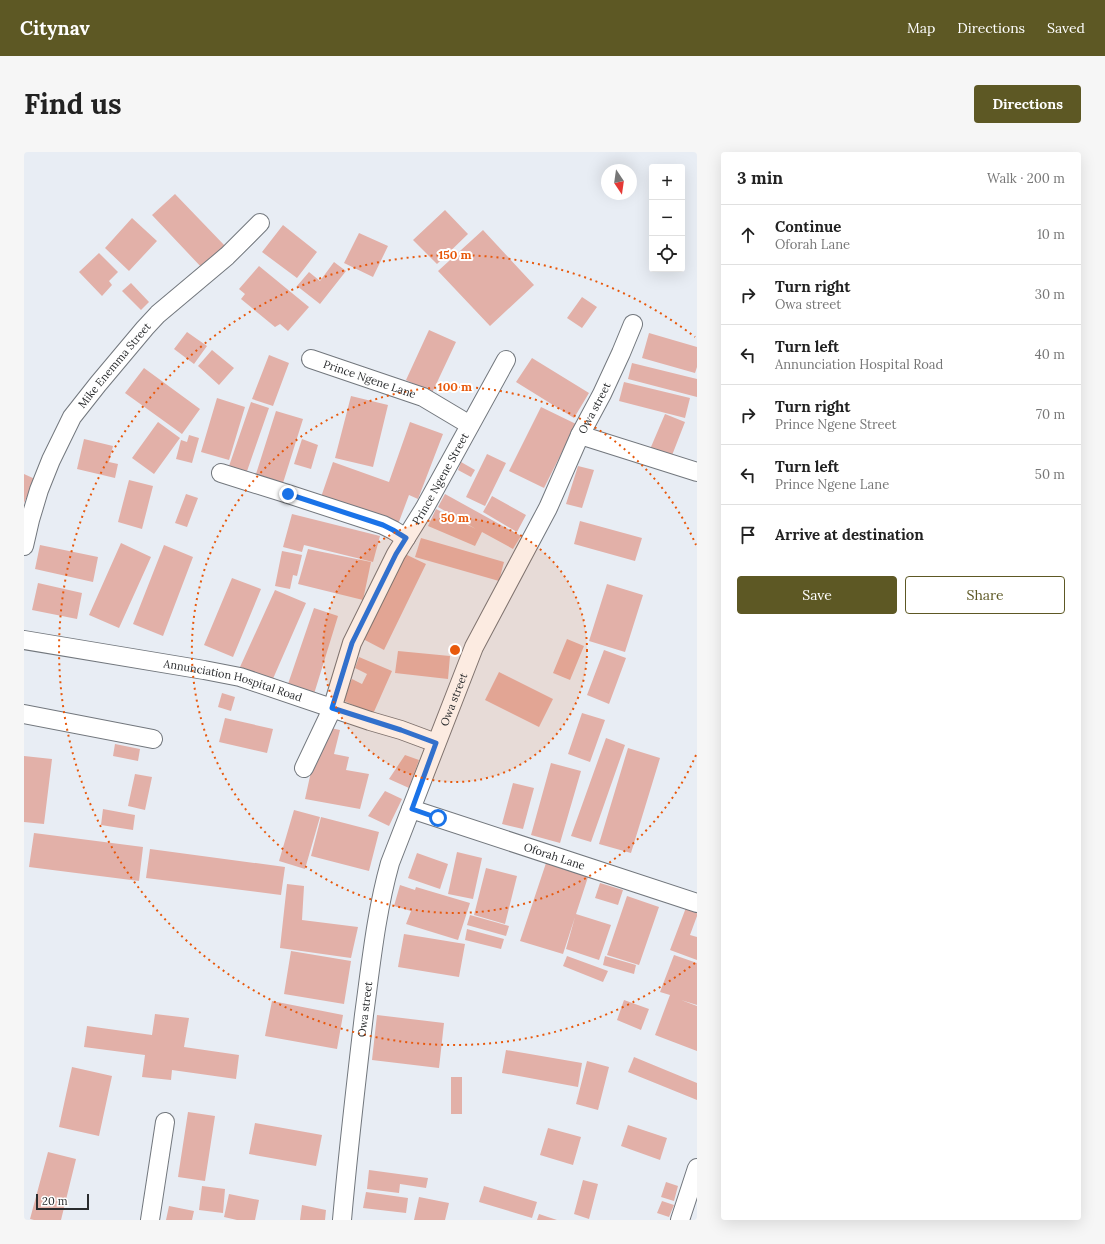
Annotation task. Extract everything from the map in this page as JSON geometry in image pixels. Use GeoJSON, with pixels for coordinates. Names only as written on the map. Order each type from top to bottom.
{"type":"FeatureCollection","features":[{"type":"Feature","properties":{"kind":"street","name":"Mike Enemma Street"},"geometry":{"type":"LineString","coordinates":[[24,546],[46,471],[76,413],[158,314],[227,256],[260,223]]}},
{"type":"Feature","properties":{"kind":"street","name":"Owa street"},"geometry":{"type":"LineString","coordinates":[[342,1220],[360,1050],[377,922],[382,892],[390,863],[474,647],[548,508],[580,435],[602,394],[633,324]]}},
{"type":"Feature","properties":{"kind":"street","name":"Prince Ngene Lane"},"geometry":{"type":"LineString","coordinates":[[311,359],[423,397],[470,424]]}},
{"type":"Feature","properties":{"kind":"street","name":"Prince Ngene Street"},"geometry":{"type":"LineString","coordinates":[[304,768],[332,708],[352,643],[396,554],[424,509],[506,360]]}},
{"type":"Feature","properties":{"kind":"street"},"geometry":{"type":"LineString","coordinates":[[580,435],[697,472]]}},
{"type":"Feature","properties":{"kind":"street"},"geometry":{"type":"LineString","coordinates":[[221,473],[383,525],[406,538]]}},
{"type":"Feature","properties":{"kind":"street","name":"Annunciation Hospital Road"},"geometry":{"type":"LineString","coordinates":[[24,640],[233,676],[401,730],[436,743]]}},
{"type":"Feature","properties":{"kind":"street"},"geometry":{"type":"LineString","coordinates":[[24,714],[153,739]]}},
{"type":"Feature","properties":{"kind":"street","name":"Oforah Lane"},"geometry":{"type":"LineString","coordinates":[[412,809],[697,902]]}},
{"type":"Feature","properties":{"kind":"street"},"geometry":{"type":"LineString","coordinates":[[150,1220],[165,1122]]}},
{"type":"Feature","properties":{"kind":"street"},"geometry":{"type":"LineString","coordinates":[[680,1220],[697,1168]]}},
{"type":"Feature","properties":{"kind":"building"},"geometry":{"type":"Polygon","coordinates":[[[175,194],[226,247],[203,269],[152,215],[175,194]]]}},
{"type":"Feature","properties":{"kind":"building"},"geometry":{"type":"Polygon","coordinates":[[[445,210],[468,234],[437,264],[413,240],[445,210]]]}},
{"type":"Feature","properties":{"kind":"building"},"geometry":{"type":"Polygon","coordinates":[[[132,218],[157,241],[129,271],[105,248],[132,218]]]}},
{"type":"Feature","properties":{"kind":"building"},"geometry":{"type":"Polygon","coordinates":[[[283,225],[317,252],[297,278],[262,252],[283,225]]]}},
{"type":"Feature","properties":{"kind":"building"},"geometry":{"type":"Polygon","coordinates":[[[483,230],[534,285],[490,326],[438,271],[483,230]]]}},
{"type":"Feature","properties":{"kind":"building"},"geometry":{"type":"Polygon","coordinates":[[[359,233],[388,246],[373,277],[344,263],[359,233]]]}},
{"type":"Feature","properties":{"kind":"building"},"geometry":{"type":"Polygon","coordinates":[[[99,253],[118,272],[109,281],[112,285],[102,296],[79,272],[99,253]]]}},
{"type":"Feature","properties":{"kind":"building"},"geometry":{"type":"Polygon","coordinates":[[[334,262],[346,271],[320,304],[297,286],[309,272],[320,281],[334,262]]]}},
{"type":"Feature","properties":{"kind":"building"},"geometry":{"type":"Polygon","coordinates":[[[259,266],[309,307],[288,331],[280,324],[275,327],[241,299],[245,294],[239,289],[259,266]]]}},
{"type":"Feature","properties":{"kind":"building"},"geometry":{"type":"Polygon","coordinates":[[[131,283],[149,302],[141,310],[122,291],[131,283]]]}},
{"type":"Feature","properties":{"kind":"building"},"geometry":{"type":"Polygon","coordinates":[[[582,297],[597,307],[582,328],[567,318],[582,297]]]}},
{"type":"Feature","properties":{"kind":"building"},"geometry":{"type":"Polygon","coordinates":[[[429,330],[456,342],[432,393],[406,380],[429,330]]]}},
{"type":"Feature","properties":{"kind":"building"},"geometry":{"type":"Polygon","coordinates":[[[187,332],[207,346],[194,364],[174,349],[187,332]]]}},
{"type":"Feature","properties":{"kind":"building"},"geometry":{"type":"Polygon","coordinates":[[[649,333],[697,347],[697,367],[695,373],[642,358],[649,333]]]}},
{"type":"Feature","properties":{"kind":"building"},"geometry":{"type":"Polygon","coordinates":[[[212,350],[234,368],[219,385],[198,366],[212,350]]]}},
{"type":"Feature","properties":{"kind":"building"},"geometry":{"type":"Polygon","coordinates":[[[269,355],[289,363],[273,406],[252,399],[269,355]]]}},
{"type":"Feature","properties":{"kind":"building"},"geometry":{"type":"Polygon","coordinates":[[[532,358],[589,393],[574,418],[516,382],[532,358]]]}},
{"type":"Feature","properties":{"kind":"building"},"geometry":{"type":"Polygon","coordinates":[[[632,363],[697,379],[697,397],[628,379],[632,363]]]}},
{"type":"Feature","properties":{"kind":"building"},"geometry":{"type":"Polygon","coordinates":[[[144,368],[200,409],[182,434],[125,393],[144,368]]]}},
{"type":"Feature","properties":{"kind":"building"},"geometry":{"type":"Polygon","coordinates":[[[624,382],[690,398],[685,418],[619,401],[624,382]]]}},
{"type":"Feature","properties":{"kind":"building"},"geometry":{"type":"Polygon","coordinates":[[[351,396],[388,405],[373,467],[335,458],[351,396]]]}},
{"type":"Feature","properties":{"kind":"building"},"geometry":{"type":"Polygon","coordinates":[[[217,398],[245,407],[229,460],[201,452],[217,398]]]}},
{"type":"Feature","properties":{"kind":"building"},"geometry":{"type":"Polygon","coordinates":[[[251,402],[269,408],[246,474],[228,469],[251,402]]]}},
{"type":"Feature","properties":{"kind":"building"},"geometry":{"type":"Polygon","coordinates":[[[541,407],[576,424],[544,488],[509,471],[541,407]]]}},
{"type":"Feature","properties":{"kind":"building"},"geometry":{"type":"Polygon","coordinates":[[[276,411],[303,419],[283,483],[256,474],[276,411]]]}},
{"type":"Feature","properties":{"kind":"building"},"geometry":{"type":"Polygon","coordinates":[[[665,414],[685,422],[669,463],[648,454],[665,414]]]}},
{"type":"Feature","properties":{"kind":"building"},"geometry":{"type":"Polygon","coordinates":[[[158,422],[180,438],[154,474],[132,458],[158,422]]]}},
{"type":"Feature","properties":{"kind":"building"},"geometry":{"type":"Polygon","coordinates":[[[410,422],[443,434],[418,499],[409,495],[397,527],[320,500],[333,462],[389,482],[410,422]]]}},
{"type":"Feature","properties":{"kind":"building"},"geometry":{"type":"Polygon","coordinates":[[[189,435],[199,438],[192,463],[176,459],[181,440],[187,442],[189,435]]]}},
{"type":"Feature","properties":{"kind":"building"},"geometry":{"type":"Polygon","coordinates":[[[84,439],[113,446],[109,462],[118,464],[115,478],[77,469],[84,439]]]}},
{"type":"Feature","properties":{"kind":"building"},"geometry":{"type":"Polygon","coordinates":[[[302,439],[318,445],[311,469],[294,464],[302,439]]]}},
{"type":"Feature","properties":{"kind":"building"},"geometry":{"type":"Polygon","coordinates":[[[487,454],[506,463],[485,506],[466,497],[487,454]]]}},
{"type":"Feature","properties":{"kind":"building"},"geometry":{"type":"Polygon","coordinates":[[[461,462],[475,470],[471,477],[458,470],[461,462]]]}},
{"type":"Feature","properties":{"kind":"building"},"geometry":{"type":"Polygon","coordinates":[[[578,466],[594,470],[582,508],[566,504],[578,466]]]}},
{"type":"Feature","properties":{"kind":"building"},"geometry":{"type":"Polygon","coordinates":[[[24,474],[35,479],[24,503],[24,474]]]}},
{"type":"Feature","properties":{"kind":"building"},"geometry":{"type":"Polygon","coordinates":[[[129,480],[153,486],[142,529],[118,522],[129,480]]]}},
{"type":"Feature","properties":{"kind":"building"},"geometry":{"type":"Polygon","coordinates":[[[186,494],[198,498],[187,527],[175,523],[186,494]]]}},
{"type":"Feature","properties":{"kind":"building"},"geometry":{"type":"Polygon","coordinates":[[[445,494],[521,536],[513,549],[482,532],[475,546],[428,526],[436,509],[476,529],[438,507],[445,494]]]}},
{"type":"Feature","properties":{"kind":"building"},"geometry":{"type":"Polygon","coordinates":[[[492,496],[526,515],[517,532],[483,512],[492,496]]]}},
{"type":"Feature","properties":{"kind":"building"},"geometry":{"type":"Polygon","coordinates":[[[292,514],[380,536],[373,562],[304,545],[302,552],[283,547],[292,514]]]}},
{"type":"Feature","properties":{"kind":"building"},"geometry":{"type":"Polygon","coordinates":[[[580,521],[642,538],[635,561],[574,544],[580,521]]]}},
{"type":"Feature","properties":{"kind":"building"},"geometry":{"type":"Polygon","coordinates":[[[421,538],[504,562],[499,581],[415,557],[421,538]]]}},
{"type":"Feature","properties":{"kind":"building"},"geometry":{"type":"Polygon","coordinates":[[[121,543],[151,557],[119,628],[89,615],[121,543]]]}},
{"type":"Feature","properties":{"kind":"building"},"geometry":{"type":"Polygon","coordinates":[[[40,545],[98,557],[93,582],[35,569],[40,545]]]}},
{"type":"Feature","properties":{"kind":"building"},"geometry":{"type":"Polygon","coordinates":[[[164,545],[193,557],[163,636],[133,624],[164,545]]]}},
{"type":"Feature","properties":{"kind":"building"},"geometry":{"type":"Polygon","coordinates":[[[308,549],[371,562],[363,600],[298,584],[308,549]]]}},
{"type":"Feature","properties":{"kind":"building"},"geometry":{"type":"Polygon","coordinates":[[[282,551],[302,555],[297,576],[293,575],[290,589],[275,586],[282,551]]]}},
{"type":"Feature","properties":{"kind":"building"},"geometry":{"type":"Polygon","coordinates":[[[405,554],[426,564],[384,650],[363,639],[405,554]]]}},
{"type":"Feature","properties":{"kind":"building"},"geometry":{"type":"Polygon","coordinates":[[[232,578],[261,589],[233,657],[204,645],[232,578]]]}},
{"type":"Feature","properties":{"kind":"building"},"geometry":{"type":"Polygon","coordinates":[[[38,583],[82,593],[77,619],[32,610],[38,583]]]}},
{"type":"Feature","properties":{"kind":"building"},"geometry":{"type":"Polygon","coordinates":[[[607,584],[643,595],[625,652],[589,641],[607,584]]]}},
{"type":"Feature","properties":{"kind":"building"},"geometry":{"type":"Polygon","coordinates":[[[275,590],[306,603],[272,681],[240,667],[275,590]]]}},
{"type":"Feature","properties":{"kind":"building"},"geometry":{"type":"Polygon","coordinates":[[[314,608],[338,616],[314,694],[288,684],[314,608]]]}},
{"type":"Feature","properties":{"kind":"building"},"geometry":{"type":"Polygon","coordinates":[[[567,639],[584,646],[570,680],[553,673],[567,639]]]}},
{"type":"Feature","properties":{"kind":"building"},"geometry":{"type":"Polygon","coordinates":[[[604,650],[626,658],[609,704],[587,695],[604,650]]]}},
{"type":"Feature","properties":{"kind":"building"},"geometry":{"type":"Polygon","coordinates":[[[398,651],[450,656],[448,679],[395,673],[398,651]]]}},
{"type":"Feature","properties":{"kind":"building"},"geometry":{"type":"Polygon","coordinates":[[[359,657],[392,671],[373,714],[342,700],[352,679],[362,684],[367,674],[355,668],[359,657]]]}},
{"type":"Feature","properties":{"kind":"building"},"geometry":{"type":"Polygon","coordinates":[[[499,672],[553,699],[539,727],[485,700],[499,672]]]}},
{"type":"Feature","properties":{"kind":"building"},"geometry":{"type":"Polygon","coordinates":[[[222,693],[235,697],[231,711],[218,707],[222,693]]]}},
{"type":"Feature","properties":{"kind":"building"},"geometry":{"type":"Polygon","coordinates":[[[582,713],[605,720],[590,762],[568,754],[582,713]]]}},
{"type":"Feature","properties":{"kind":"building"},"geometry":{"type":"Polygon","coordinates":[[[225,718],[273,729],[267,753],[219,742],[225,718]]]}},
{"type":"Feature","properties":{"kind":"building"},"geometry":{"type":"Polygon","coordinates":[[[321,726],[340,730],[334,754],[349,757],[346,770],[369,774],[360,809],[305,799],[321,726]]]}},
{"type":"Feature","properties":{"kind":"building"},"geometry":{"type":"Polygon","coordinates":[[[606,738],[625,745],[591,842],[571,836],[606,738]]]}},
{"type":"Feature","properties":{"kind":"building"},"geometry":{"type":"Polygon","coordinates":[[[115,744],[140,749],[138,761],[113,756],[115,744]]]}},
{"type":"Feature","properties":{"kind":"building"},"geometry":{"type":"Polygon","coordinates":[[[628,748],[660,758],[631,853],[599,844],[628,748]]]}},
{"type":"Feature","properties":{"kind":"building"},"geometry":{"type":"Polygon","coordinates":[[[405,755],[419,760],[409,788],[389,779],[405,755]]]}},
{"type":"Feature","properties":{"kind":"building"},"geometry":{"type":"Polygon","coordinates":[[[24,756],[52,759],[44,824],[24,822],[24,756]]]}},
{"type":"Feature","properties":{"kind":"building"},"geometry":{"type":"Polygon","coordinates":[[[551,763],[581,771],[560,843],[531,835],[551,763]]]}},
{"type":"Feature","properties":{"kind":"building"},"geometry":{"type":"Polygon","coordinates":[[[135,774],[152,777],[145,810],[128,806],[135,774]]]}},
{"type":"Feature","properties":{"kind":"building"},"geometry":{"type":"Polygon","coordinates":[[[513,783],[534,788],[523,829],[502,824],[513,783]]]}},
{"type":"Feature","properties":{"kind":"building"},"geometry":{"type":"Polygon","coordinates":[[[385,791],[402,799],[389,826],[368,816],[385,791]]]}},
{"type":"Feature","properties":{"kind":"building"},"geometry":{"type":"Polygon","coordinates":[[[103,809],[135,815],[133,830],[101,825],[103,809]]]}},
{"type":"Feature","properties":{"kind":"building"},"geometry":{"type":"Polygon","coordinates":[[[294,810],[320,817],[305,869],[279,861],[294,810]]]}},
{"type":"Feature","properties":{"kind":"building"},"geometry":{"type":"Polygon","coordinates":[[[321,817],[379,832],[369,871],[311,856],[321,817]]]}},
{"type":"Feature","properties":{"kind":"building"},"geometry":{"type":"Polygon","coordinates":[[[34,833],[143,847],[139,881],[29,867],[34,833]]]}},
{"type":"Feature","properties":{"kind":"building"},"geometry":{"type":"Polygon","coordinates":[[[150,849],[285,867],[281,895],[146,878],[150,849]]]}},
{"type":"Feature","properties":{"kind":"building"},"geometry":{"type":"Polygon","coordinates":[[[457,852],[482,858],[473,899],[448,894],[457,852]]]}},
{"type":"Feature","properties":{"kind":"building"},"geometry":{"type":"Polygon","coordinates":[[[417,853],[448,864],[440,889],[408,878],[417,853]]]}},
{"type":"Feature","properties":{"kind":"building"},"geometry":{"type":"Polygon","coordinates":[[[546,863],[588,877],[576,914],[611,925],[599,960],[566,949],[575,917],[563,954],[520,941],[546,863]]]}},
{"type":"Feature","properties":{"kind":"building"},"geometry":{"type":"Polygon","coordinates":[[[486,868],[517,876],[505,924],[474,915],[486,868]]]}},
{"type":"Feature","properties":{"kind":"building"},"geometry":{"type":"Polygon","coordinates":[[[600,883],[623,890],[618,905],[595,898],[600,883]]]}},
{"type":"Feature","properties":{"kind":"building"},"geometry":{"type":"Polygon","coordinates":[[[287,884],[304,886],[302,920],[358,927],[351,958],[280,948],[287,884]]]}},
{"type":"Feature","properties":{"kind":"building"},"geometry":{"type":"Polygon","coordinates":[[[400,885],[415,890],[416,887],[470,903],[458,940],[406,924],[411,911],[394,906],[400,885]]]}},
{"type":"Feature","properties":{"kind":"building"},"geometry":{"type":"Polygon","coordinates":[[[627,896],[659,907],[639,965],[607,955],[627,896]]]}},
{"type":"Feature","properties":{"kind":"building"},"geometry":{"type":"Polygon","coordinates":[[[687,905],[697,909],[697,916],[690,935],[697,937],[697,960],[670,950],[687,905]]]}},
{"type":"Feature","properties":{"kind":"building"},"geometry":{"type":"Polygon","coordinates":[[[470,915],[509,926],[506,936],[467,925],[470,915]]]}},
{"type":"Feature","properties":{"kind":"building"},"geometry":{"type":"Polygon","coordinates":[[[467,929],[504,939],[501,949],[465,940],[467,929]]]}},
{"type":"Feature","properties":{"kind":"building"},"geometry":{"type":"Polygon","coordinates":[[[404,934],[465,944],[459,977],[398,967],[404,934]]]}},
{"type":"Feature","properties":{"kind":"building"},"geometry":{"type":"Polygon","coordinates":[[[291,951],[351,961],[344,1004],[284,994],[291,951]]]}},
{"type":"Feature","properties":{"kind":"building"},"geometry":{"type":"Polygon","coordinates":[[[674,955],[697,963],[697,1005],[681,1000],[697,1006],[697,1051],[655,1035],[670,995],[660,992],[674,955]]]}},
{"type":"Feature","properties":{"kind":"building"},"geometry":{"type":"Polygon","coordinates":[[[567,956],[608,971],[603,982],[563,966],[567,956]]]}},
{"type":"Feature","properties":{"kind":"building"},"geometry":{"type":"Polygon","coordinates":[[[605,956],[636,965],[634,974],[603,965],[605,956]]]}},
{"type":"Feature","properties":{"kind":"building"},"geometry":{"type":"Polygon","coordinates":[[[624,1000],[649,1009],[641,1030],[617,1020],[624,1000]]]}},
{"type":"Feature","properties":{"kind":"building"},"geometry":{"type":"Polygon","coordinates":[[[272,1001],[343,1015],[337,1049],[265,1036],[272,1001]]]}},
{"type":"Feature","properties":{"kind":"building"},"geometry":{"type":"Polygon","coordinates":[[[155,1014],[189,1018],[184,1047],[239,1055],[236,1079],[172,1070],[171,1080],[142,1077],[145,1055],[84,1047],[87,1026],[152,1035],[155,1014]]]}},
{"type":"Feature","properties":{"kind":"building"},"geometry":{"type":"Polygon","coordinates":[[[377,1015],[444,1023],[439,1068],[372,1060],[377,1015]]]}},
{"type":"Feature","properties":{"kind":"building"},"geometry":{"type":"Polygon","coordinates":[[[506,1050],[582,1063],[578,1087],[502,1073],[506,1050]]]}},
{"type":"Feature","properties":{"kind":"building"},"geometry":{"type":"Polygon","coordinates":[[[634,1057],[697,1083],[697,1100],[628,1072],[634,1057]]]}},
{"type":"Feature","properties":{"kind":"building"},"geometry":{"type":"Polygon","coordinates":[[[587,1061],[609,1067],[598,1110],[576,1104],[587,1061]]]}},
{"type":"Feature","properties":{"kind":"building"},"geometry":{"type":"Polygon","coordinates":[[[72,1067],[112,1076],[99,1136],[59,1127],[72,1067]]]}},
{"type":"Feature","properties":{"kind":"building"},"geometry":{"type":"Polygon","coordinates":[[[451,1077],[462,1077],[462,1114],[451,1114],[451,1077]]]}},
{"type":"Feature","properties":{"kind":"building"},"geometry":{"type":"Polygon","coordinates":[[[188,1112],[215,1116],[205,1181],[178,1177],[188,1112]]]}},
{"type":"Feature","properties":{"kind":"building"},"geometry":{"type":"Polygon","coordinates":[[[255,1123],[322,1135],[316,1166],[249,1154],[255,1123]]]}},
{"type":"Feature","properties":{"kind":"building"},"geometry":{"type":"Polygon","coordinates":[[[628,1125],[667,1138],[660,1160],[621,1146],[628,1125]]]}},
{"type":"Feature","properties":{"kind":"building"},"geometry":{"type":"Polygon","coordinates":[[[548,1128],[581,1137],[573,1165],[540,1155],[548,1128]]]}},
{"type":"Feature","properties":{"kind":"building"},"geometry":{"type":"Polygon","coordinates":[[[48,1152],[76,1159],[61,1220],[34,1220],[30,1219],[48,1152]]]}},
{"type":"Feature","properties":{"kind":"building"},"geometry":{"type":"Polygon","coordinates":[[[369,1170],[428,1178],[426,1188],[400,1184],[399,1193],[367,1189],[369,1170]]]}},
{"type":"Feature","properties":{"kind":"building"},"geometry":{"type":"Polygon","coordinates":[[[583,1180],[598,1184],[589,1219],[574,1214],[583,1180]]]}},
{"type":"Feature","properties":{"kind":"building"},"geometry":{"type":"Polygon","coordinates":[[[666,1182],[678,1186],[674,1201],[661,1197],[666,1182]]]}},
{"type":"Feature","properties":{"kind":"building"},"geometry":{"type":"Polygon","coordinates":[[[202,1186],[225,1189],[223,1213],[199,1210],[202,1186]]]}},
{"type":"Feature","properties":{"kind":"building"},"geometry":{"type":"Polygon","coordinates":[[[484,1186],[537,1202],[532,1218],[479,1202],[484,1186]]]}},
{"type":"Feature","properties":{"kind":"building"},"geometry":{"type":"Polygon","coordinates":[[[366,1192],[408,1198],[406,1213],[363,1208],[366,1192]]]}},
{"type":"Feature","properties":{"kind":"building"},"geometry":{"type":"Polygon","coordinates":[[[229,1194],[259,1200],[255,1220],[237,1220],[224,1217],[229,1194]]]}},
{"type":"Feature","properties":{"kind":"building"},"geometry":{"type":"Polygon","coordinates":[[[419,1197],[449,1203],[445,1220],[414,1220],[419,1197]]]}},
{"type":"Feature","properties":{"kind":"building"},"geometry":{"type":"Polygon","coordinates":[[[662,1201],[674,1205],[669,1217],[657,1213],[662,1201]]]}},
{"type":"Feature","properties":{"kind":"building"},"geometry":{"type":"Polygon","coordinates":[[[302,1205],[326,1210],[325,1220],[300,1220],[302,1205]]]}},
{"type":"Feature","properties":{"kind":"building"},"geometry":{"type":"Polygon","coordinates":[[[169,1206],[194,1211],[192,1220],[166,1220],[169,1206]]]}},
{"type":"Feature","properties":{"kind":"building"},"geometry":{"type":"Polygon","coordinates":[[[539,1214],[557,1220],[537,1220],[539,1214]]]}},
{"type":"Feature","properties":{"kind":"route"},"geometry":{"type":"LineString","coordinates":[[288,494],[383,525],[406,538],[396,554],[352,643],[332,708],[436,743],[412,809],[438,818]]}}]}
